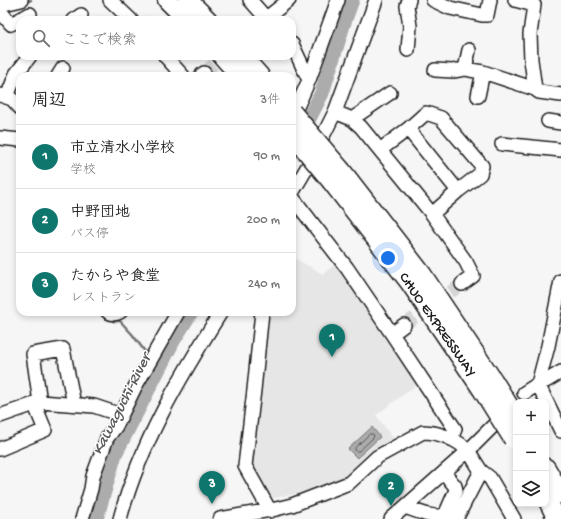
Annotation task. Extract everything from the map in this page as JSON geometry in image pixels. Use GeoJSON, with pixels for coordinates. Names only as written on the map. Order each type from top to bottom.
{"type":"FeatureCollection","features":[{"type":"Feature","properties":{"kind":"highway"},"geometry":{"type":"LineString","coordinates":[[167,0],[183,16]]}},
{"type":"Feature","properties":{"kind":"highway"},"geometry":{"type":"LineString","coordinates":[[188,0],[204,16]]}},
{"type":"Feature","properties":{"kind":"highway"},"geometry":{"type":"LineString","coordinates":[[226,60],[236,72]]}},
{"type":"Feature","properties":{"kind":"highway"},"geometry":{"type":"LineString","coordinates":[[246,60],[256,72]]}},
{"type":"Feature","properties":{"kind":"highway","name":"CHUO EXPRESSWAY"},"geometry":{"type":"LineString","coordinates":[[296,118],[336,176]]}},
{"type":"Feature","properties":{"kind":"highway","name":"CHUO EXPRESSWAY"},"geometry":{"type":"LineString","coordinates":[[296,138],[336,176],[422,274],[487,384],[513,440]]}},
{"type":"Feature","properties":{"kind":"highway","name":"CHUO EXPRESSWAY"},"geometry":{"type":"LineString","coordinates":[[487,384],[513,414]]}},
{"type":"Feature","properties":{"kind":"highway"},"geometry":{"type":"LineString","coordinates":[[548,471],[561,494]]}},
{"type":"Feature","properties":{"kind":"highway"},"geometry":{"type":"LineString","coordinates":[[549,502],[558,519]]}},
{"type":"Feature","properties":{"kind":"street"},"geometry":{"type":"LineString","coordinates":[[0,5],[22,0]]}},
{"type":"Feature","properties":{"kind":"street"},"geometry":{"type":"LineString","coordinates":[[110,0],[127,16]]}},
{"type":"Feature","properties":{"kind":"street"},"geometry":{"type":"LineString","coordinates":[[250,0],[263,16]]}},
{"type":"Feature","properties":{"kind":"street"},"geometry":{"type":"LineString","coordinates":[[269,16],[289,0]]}},
{"type":"Feature","properties":{"kind":"street"},"geometry":{"type":"LineString","coordinates":[[296,109],[309,80],[338,0]]}},
{"type":"Feature","properties":{"kind":"street"},"geometry":{"type":"LineString","coordinates":[[296,186],[308,166],[335,112],[376,0]]}},
{"type":"Feature","properties":{"kind":"street"},"geometry":{"type":"LineString","coordinates":[[408,50],[410,26],[407,6],[409,0]]}},
{"type":"Feature","properties":{"kind":"street"},"geometry":{"type":"LineString","coordinates":[[433,0],[450,8],[487,15],[490,0]]}},
{"type":"Feature","properties":{"kind":"street"},"geometry":{"type":"LineString","coordinates":[[515,0],[534,5],[530,34],[531,60],[535,89]]}},
{"type":"Feature","properties":{"kind":"street"},"geometry":{"type":"LineString","coordinates":[[0,11],[11,24],[16,21]]}},
{"type":"Feature","properties":{"kind":"street"},"geometry":{"type":"LineString","coordinates":[[26,16],[30,14]]}},
{"type":"Feature","properties":{"kind":"street"},"geometry":{"type":"LineString","coordinates":[[465,69],[469,50]]}},
{"type":"Feature","properties":{"kind":"street"},"geometry":{"type":"LineString","coordinates":[[296,52],[309,80]]}},
{"type":"Feature","properties":{"kind":"street"},"geometry":{"type":"LineString","coordinates":[[18,72],[27,60]]}},
{"type":"Feature","properties":{"kind":"street"},"geometry":{"type":"LineString","coordinates":[[169,60],[179,72]]}},
{"type":"Feature","properties":{"kind":"street"},"geometry":{"type":"LineString","coordinates":[[435,70],[453,71],[465,69],[483,72],[535,89],[539,92],[561,95]]}},
{"type":"Feature","properties":{"kind":"street"},"geometry":{"type":"LineString","coordinates":[[478,96],[483,72]]}},
{"type":"Feature","properties":{"kind":"street"},"geometry":{"type":"LineString","coordinates":[[16,74],[4,96],[16,104]]}},
{"type":"Feature","properties":{"kind":"street"},"geometry":{"type":"LineString","coordinates":[[352,119],[390,93]]}},
{"type":"Feature","properties":{"kind":"street"},"geometry":{"type":"LineString","coordinates":[[335,112],[352,119],[366,132],[432,214],[466,262],[473,276],[462,284]]}},
{"type":"Feature","properties":{"kind":"street"},"geometry":{"type":"LineString","coordinates":[[380,150],[426,113],[441,118],[482,166],[480,174],[432,214]]}},
{"type":"Feature","properties":{"kind":"street"},"geometry":{"type":"LineString","coordinates":[[548,121],[561,123]]}},
{"type":"Feature","properties":{"kind":"street"},"geometry":{"type":"LineString","coordinates":[[408,129],[458,191]]}},
{"type":"Feature","properties":{"kind":"street"},"geometry":{"type":"LineString","coordinates":[[0,138],[16,140]]}},
{"type":"Feature","properties":{"kind":"street"},"geometry":{"type":"LineString","coordinates":[[502,144],[561,150]]}},
{"type":"Feature","properties":{"kind":"street"},"geometry":{"type":"LineString","coordinates":[[296,202],[346,268],[455,429],[451,439]]}},
{"type":"Feature","properties":{"kind":"street"},"geometry":{"type":"LineString","coordinates":[[561,281],[548,346],[538,384],[558,420],[561,431]]}},
{"type":"Feature","properties":{"kind":"street"},"geometry":{"type":"LineString","coordinates":[[84,518],[93,476],[107,438],[116,426],[135,387],[176,316]]}},
{"type":"Feature","properties":{"kind":"street"},"geometry":{"type":"LineString","coordinates":[[120,519],[130,487],[156,424],[183,374],[219,316]]}},
{"type":"Feature","properties":{"kind":"street"},"geometry":{"type":"LineString","coordinates":[[262,316],[245,466],[275,513]]}},
{"type":"Feature","properties":{"kind":"street"},"geometry":{"type":"LineString","coordinates":[[392,334],[404,325]]}},
{"type":"Feature","properties":{"kind":"street"},"geometry":{"type":"LineString","coordinates":[[0,449],[45,430],[37,403],[33,354],[63,349],[74,404]]}},
{"type":"Feature","properties":{"kind":"street"},"geometry":{"type":"LineString","coordinates":[[524,393],[561,372]]}},
{"type":"Feature","properties":{"kind":"street"},"geometry":{"type":"LineString","coordinates":[[0,416],[37,403],[94,406],[121,415]]}},
{"type":"Feature","properties":{"kind":"street"},"geometry":{"type":"LineString","coordinates":[[391,519],[444,473],[493,426]]}},
{"type":"Feature","properties":{"kind":"street"},"geometry":{"type":"LineString","coordinates":[[222,519],[275,513],[349,483],[377,457],[423,432],[432,432],[454,440],[468,451],[481,471],[490,478],[514,519]]}},
{"type":"Feature","properties":{"kind":"street"},"geometry":{"type":"LineString","coordinates":[[456,519],[481,471]]}},
{"type":"Feature","properties":{"kind":"street"},"geometry":{"type":"LineString","coordinates":[[405,507],[434,517],[445,515],[456,490],[455,486],[444,473]]}},
{"type":"Feature","properties":{"kind":"shaded area"},"geometry":{"type":"Polygon","coordinates":[[[296,259],[323,274],[335,264],[419,383],[376,415],[393,438],[377,448],[344,477],[301,493],[268,499],[251,469],[267,316],[296,316],[296,259]]]}},
{"type":"Feature","properties":{"kind":"water"},"geometry":{"type":"Polygon","coordinates":[[[372,427],[380,437],[357,458],[348,449],[372,427]]]}},
{"type":"Feature","properties":{"kind":"waterway"},"geometry":{"type":"LineString","coordinates":[[24,3],[31,0]]}},
{"type":"Feature","properties":{"kind":"waterway","name":"Kawaguchi-River"},"geometry":{"type":"LineString","coordinates":[[296,144],[322,93],[352,0]]}},
{"type":"Feature","properties":{"kind":"waterway","name":"Kawaguchi-River"},"geometry":{"type":"LineString","coordinates":[[96,519],[115,454],[173,341],[189,316]]}},
{"type":"Feature","properties":{"kind":"waterway"},"geometry":{"type":"LineString","coordinates":[[109,319],[113,321],[120,321],[146,353]]}},
{"type":"Feature","properties":{"kind":"tunnel"},"geometry":{"type":"LineString","coordinates":[[205,72],[219,60]]}},
{"type":"Feature","properties":{"kind":"tunnel"},"geometry":{"type":"LineString","coordinates":[[404,325],[462,284]]}},
{"type":"Feature","properties":{"kind":"place","name":"市立清水小学校"},"geometry":{"type":"Point","coordinates":[332,357]}},
{"type":"Feature","properties":{"kind":"place","name":"たからや食堂"},"geometry":{"type":"Point","coordinates":[212,504]}},
{"type":"Feature","properties":{"kind":"place","name":"中野団地"},"geometry":{"type":"Point","coordinates":[391,506]}}]}
